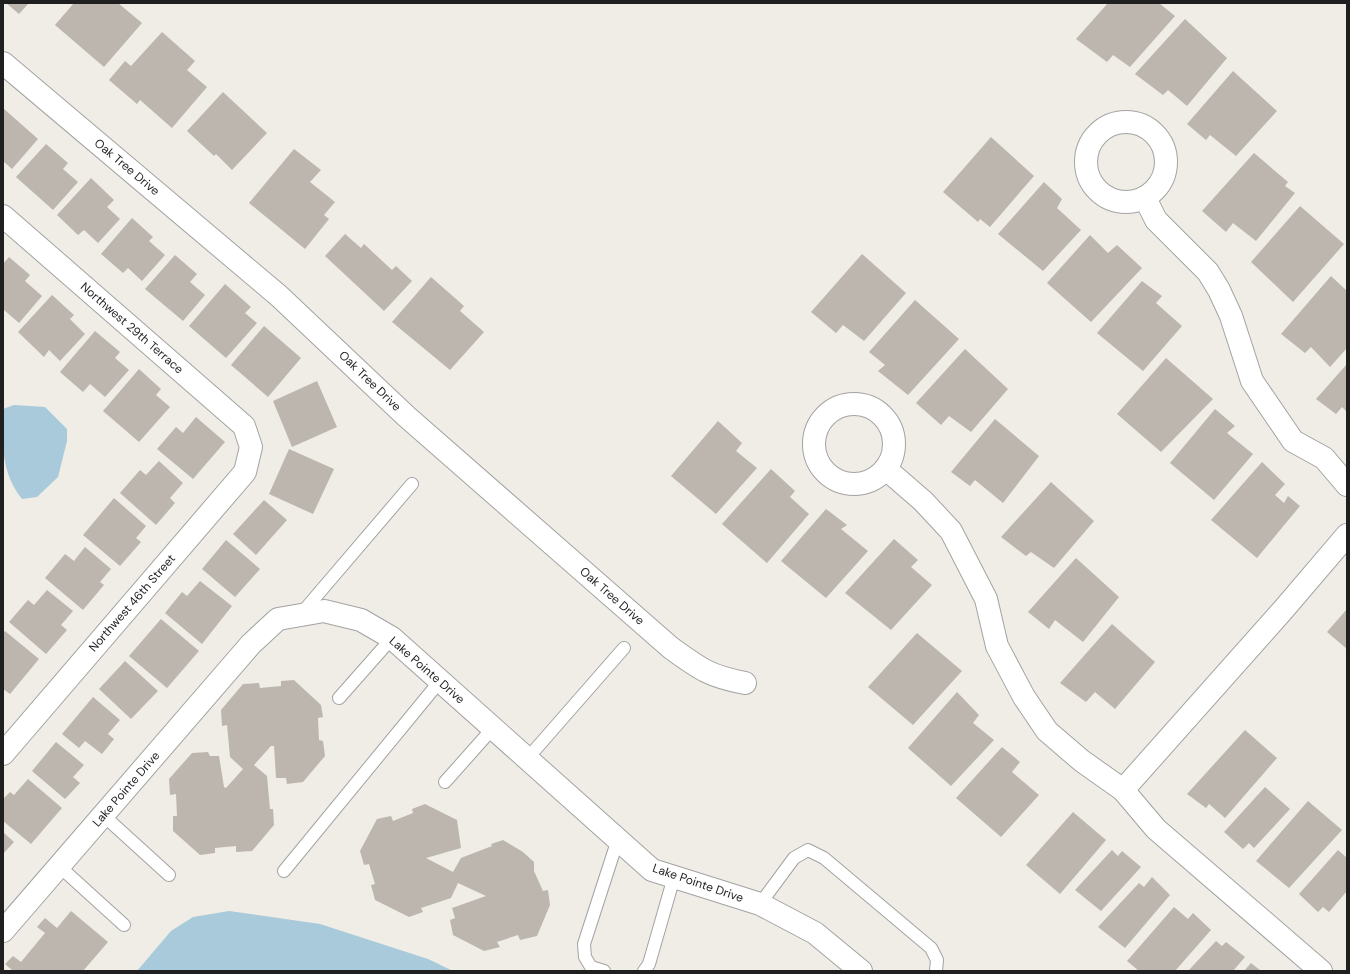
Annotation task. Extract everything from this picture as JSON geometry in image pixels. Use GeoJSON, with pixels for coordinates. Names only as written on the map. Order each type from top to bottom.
{"type":"FeatureCollection","features":[{"type":"Feature","properties":{"kind":"street","name":"Oak Tree Drive"},"geometry":{"type":"LineString","coordinates":[[3,63],[279,296],[406,416],[671,648],[701,670],[715,676],[745,683]]}},
{"type":"Feature","properties":{"kind":"street"},"geometry":{"type":"LineString","coordinates":[[1144,198],[1156,220],[1208,272],[1219,290],[1231,316],[1252,380],[1293,441],[1324,458],[1347,485]]}},
{"type":"Feature","properties":{"kind":"street","name":"Northwest 29th Terrace"},"geometry":{"type":"LineString","coordinates":[[3,216],[244,426],[251,447]]}},
{"type":"Feature","properties":{"kind":"street","name":"Northwest 46th Street"},"geometry":{"type":"LineString","coordinates":[[3,754],[246,472],[251,447]]}},
{"type":"Feature","properties":{"kind":"street"},"geometry":{"type":"LineString","coordinates":[[886,469],[923,501],[951,531],[986,599],[997,646],[1024,697],[1047,731],[1082,761],[1123,790],[1156,829],[1321,971]]}},
{"type":"Feature","properties":{"kind":"street"},"geometry":{"type":"LineString","coordinates":[[1123,790],[1278,616],[1347,535]]}},
{"type":"Feature","properties":{"kind":"street","name":"Lake Pointe Drive"},"geometry":{"type":"LineString","coordinates":[[3,931],[251,644],[278,619],[324,611],[360,620],[392,638],[652,870],[760,904],[815,933],[861,971]]}},
{"type":"Feature","properties":{"kind":"lane"},"geometry":{"type":"LineString","coordinates":[[300,615],[412,484]]}},
{"type":"Feature","properties":{"kind":"lane"},"geometry":{"type":"LineString","coordinates":[[339,698],[392,638]]}},
{"type":"Feature","properties":{"kind":"lane"},"geometry":{"type":"LineString","coordinates":[[527,759],[624,648]]}},
{"type":"Feature","properties":{"kind":"lane"},"geometry":{"type":"LineString","coordinates":[[284,871],[440,681]]}},
{"type":"Feature","properties":{"kind":"lane"},"geometry":{"type":"LineString","coordinates":[[444,782],[493,728]]}},
{"type":"Feature","properties":{"kind":"lane"},"geometry":{"type":"LineString","coordinates":[[103,815],[169,875]]}},
{"type":"Feature","properties":{"kind":"lane"},"geometry":{"type":"LineString","coordinates":[[604,971],[591,967],[585,957],[584,944],[618,839]]}},
{"type":"Feature","properties":{"kind":"lane"},"geometry":{"type":"LineString","coordinates":[[760,904],[794,858],[808,850],[824,858],[931,948],[937,960],[936,971]]}},
{"type":"Feature","properties":{"kind":"lane"},"geometry":{"type":"LineString","coordinates":[[59,866],[124,925]]}},
{"type":"Feature","properties":{"kind":"lane"},"geometry":{"type":"LineString","coordinates":[[644,971],[649,964],[674,877]]}},
{"type":"Feature","properties":{"kind":"water"},"geometry":{"type":"Polygon","coordinates":[[[14,405],[45,407],[67,429],[67,441],[58,477],[37,497],[22,499],[15,489],[6,467],[3,445],[3,409],[14,405]]]}},
{"type":"Feature","properties":{"kind":"water"},"geometry":{"type":"Polygon","coordinates":[[[229,911],[320,924],[428,959],[453,971],[137,971],[171,931],[193,917],[229,911]]]}},
{"type":"Feature","properties":{"kind":"building"},"geometry":{"type":"Polygon","coordinates":[[[6,3],[29,3],[19,14],[6,3]]]}},
{"type":"Feature","properties":{"kind":"building"},"geometry":{"type":"Polygon","coordinates":[[[74,3],[118,3],[142,23],[104,67],[55,25],[74,3]]]}},
{"type":"Feature","properties":{"kind":"building"},"geometry":{"type":"Polygon","coordinates":[[[1108,3],[1159,3],[1175,16],[1130,67],[1113,55],[1107,62],[1076,39],[1108,3]]]}},
{"type":"Feature","properties":{"kind":"building"},"geometry":{"type":"Polygon","coordinates":[[[1185,19],[1227,58],[1187,106],[1168,90],[1163,95],[1135,74],[1185,19]]]}},
{"type":"Feature","properties":{"kind":"building"},"geometry":{"type":"Polygon","coordinates":[[[162,32],[195,61],[187,70],[207,87],[172,128],[140,100],[137,104],[109,80],[125,61],[131,66],[162,32]]]}},
{"type":"Feature","properties":{"kind":"building"},"geometry":{"type":"Polygon","coordinates":[[[1233,71],[1277,111],[1236,156],[1210,135],[1206,140],[1187,124],[1233,71]]]}},
{"type":"Feature","properties":{"kind":"building"},"geometry":{"type":"Polygon","coordinates":[[[223,92],[267,133],[232,170],[216,154],[214,156],[187,131],[223,92]]]}},
{"type":"Feature","properties":{"kind":"building"},"geometry":{"type":"Polygon","coordinates":[[[3,108],[38,139],[12,169],[3,161],[3,108]]]}},
{"type":"Feature","properties":{"kind":"building"},"geometry":{"type":"Polygon","coordinates":[[[991,137],[1034,176],[990,227],[980,219],[978,222],[943,192],[991,137]]]}},
{"type":"Feature","properties":{"kind":"building"},"geometry":{"type":"Polygon","coordinates":[[[46,144],[68,163],[63,169],[78,182],[53,210],[16,177],[46,144]]]}},
{"type":"Feature","properties":{"kind":"building"},"geometry":{"type":"Polygon","coordinates":[[[294,149],[321,170],[310,182],[335,202],[324,215],[329,219],[305,249],[249,203],[294,149]]]}},
{"type":"Feature","properties":{"kind":"building"},"geometry":{"type":"Polygon","coordinates":[[[1254,153],[1288,182],[1285,186],[1295,193],[1256,241],[1233,223],[1226,232],[1202,211],[1254,153]]]}},
{"type":"Feature","properties":{"kind":"building"},"geometry":{"type":"Polygon","coordinates":[[[91,178],[114,200],[107,207],[120,219],[98,243],[84,230],[78,235],[57,215],[91,178]]]}},
{"type":"Feature","properties":{"kind":"building"},"geometry":{"type":"Polygon","coordinates":[[[1044,182],[1062,199],[1057,208],[1081,230],[1043,271],[998,234],[1044,182]]]}},
{"type":"Feature","properties":{"kind":"building"},"geometry":{"type":"Polygon","coordinates":[[[1300,206],[1344,244],[1293,302],[1251,262],[1300,206]]]}},
{"type":"Feature","properties":{"kind":"building"},"geometry":{"type":"Polygon","coordinates":[[[132,218],[153,237],[149,241],[165,255],[142,281],[128,268],[123,273],[101,254],[132,218]]]}},
{"type":"Feature","properties":{"kind":"building"},"geometry":{"type":"Polygon","coordinates":[[[345,234],[361,248],[364,244],[392,270],[396,266],[412,281],[384,311],[325,256],[345,234]]]}},
{"type":"Feature","properties":{"kind":"building"},"geometry":{"type":"Polygon","coordinates":[[[1090,235],[1108,253],[1117,245],[1142,268],[1091,322],[1047,283],[1090,235]]]}},
{"type":"Feature","properties":{"kind":"building"},"geometry":{"type":"Polygon","coordinates":[[[862,254],[906,293],[864,341],[843,325],[836,333],[811,312],[862,254]]]}},
{"type":"Feature","properties":{"kind":"building"},"geometry":{"type":"Polygon","coordinates":[[[175,255],[197,274],[190,282],[205,295],[183,321],[145,289],[175,255]]]}},
{"type":"Feature","properties":{"kind":"building"},"geometry":{"type":"Polygon","coordinates":[[[9,257],[30,275],[25,281],[42,296],[19,323],[4,310],[3,312],[3,264],[9,257]]]}},
{"type":"Feature","properties":{"kind":"building"},"geometry":{"type":"Polygon","coordinates":[[[1331,276],[1347,291],[1347,348],[1330,367],[1311,347],[1305,353],[1281,334],[1331,276]]]}},
{"type":"Feature","properties":{"kind":"building"},"geometry":{"type":"Polygon","coordinates":[[[431,277],[464,306],[460,311],[484,332],[450,370],[392,322],[431,277]]]}},
{"type":"Feature","properties":{"kind":"building"},"geometry":{"type":"Polygon","coordinates":[[[1142,281],[1162,296],[1156,303],[1182,326],[1143,371],[1097,333],[1142,281]]]}},
{"type":"Feature","properties":{"kind":"building"},"geometry":{"type":"Polygon","coordinates":[[[225,284],[251,307],[245,313],[257,323],[226,358],[189,326],[225,284]]]}},
{"type":"Feature","properties":{"kind":"building"},"geometry":{"type":"Polygon","coordinates":[[[52,295],[74,315],[70,319],[85,334],[60,361],[49,350],[44,357],[18,332],[52,295]]]}},
{"type":"Feature","properties":{"kind":"building"},"geometry":{"type":"Polygon","coordinates":[[[915,300],[959,339],[908,395],[878,371],[885,365],[869,352],[915,300]]]}},
{"type":"Feature","properties":{"kind":"building"},"geometry":{"type":"Polygon","coordinates":[[[264,326],[301,358],[268,397],[231,365],[264,326]]]}},
{"type":"Feature","properties":{"kind":"building"},"geometry":{"type":"Polygon","coordinates":[[[95,331],[120,352],[115,358],[129,370],[105,397],[90,384],[83,392],[60,372],[95,331]]]}},
{"type":"Feature","properties":{"kind":"building"},"geometry":{"type":"Polygon","coordinates":[[[965,349],[1008,389],[971,432],[949,416],[941,425],[916,403],[965,349]]]}},
{"type":"Feature","properties":{"kind":"building"},"geometry":{"type":"Polygon","coordinates":[[[1166,358],[1213,399],[1161,452],[1117,414],[1166,358]]]}},
{"type":"Feature","properties":{"kind":"building"},"geometry":{"type":"Polygon","coordinates":[[[1347,364],[1347,412],[1342,407],[1336,414],[1316,399],[1347,364]]]}},
{"type":"Feature","properties":{"kind":"building"},"geometry":{"type":"Polygon","coordinates":[[[139,369],[161,389],[156,395],[170,407],[139,442],[103,411],[139,369]]]}},
{"type":"Feature","properties":{"kind":"building"},"geometry":{"type":"Polygon","coordinates":[[[317,381],[337,427],[292,447],[273,401],[317,381]]]}},
{"type":"Feature","properties":{"kind":"building"},"geometry":{"type":"Polygon","coordinates":[[[1215,409],[1235,426],[1227,433],[1253,454],[1214,500],[1170,463],[1215,409]]]}},
{"type":"Feature","properties":{"kind":"building"},"geometry":{"type":"Polygon","coordinates":[[[196,417],[225,442],[193,479],[157,449],[176,427],[183,433],[196,417]]]}},
{"type":"Feature","properties":{"kind":"building"},"geometry":{"type":"Polygon","coordinates":[[[995,419],[1039,456],[1003,503],[975,480],[970,486],[951,472],[995,419]]]}},
{"type":"Feature","properties":{"kind":"building"},"geometry":{"type":"Polygon","coordinates":[[[718,421],[742,443],[736,451],[757,468],[716,514],[671,476],[718,421]]]}},
{"type":"Feature","properties":{"kind":"building"},"geometry":{"type":"Polygon","coordinates":[[[289,449],[334,469],[313,514],[269,494],[289,449]]]}},
{"type":"Feature","properties":{"kind":"building"},"geometry":{"type":"Polygon","coordinates":[[[159,461],[183,483],[170,498],[175,503],[156,525],[120,493],[140,470],[146,475],[159,461]]]}},
{"type":"Feature","properties":{"kind":"building"},"geometry":{"type":"Polygon","coordinates":[[[1262,462],[1285,484],[1275,495],[1284,503],[1288,496],[1300,506],[1257,558],[1211,520],[1262,462]]]}},
{"type":"Feature","properties":{"kind":"building"},"geometry":{"type":"Polygon","coordinates":[[[771,469],[795,491],[790,497],[809,514],[767,563],[722,524],[771,469]]]}},
{"type":"Feature","properties":{"kind":"building"},"geometry":{"type":"Polygon","coordinates":[[[1051,482],[1094,521],[1054,568],[1031,552],[1026,556],[1001,537],[1051,482]]]}},
{"type":"Feature","properties":{"kind":"building"},"geometry":{"type":"Polygon","coordinates":[[[114,498],[146,526],[136,538],[141,542],[120,566],[83,535],[114,498]]]}},
{"type":"Feature","properties":{"kind":"building"},"geometry":{"type":"Polygon","coordinates":[[[264,500],[287,520],[256,555],[233,534],[264,500]]]}},
{"type":"Feature","properties":{"kind":"building"},"geometry":{"type":"Polygon","coordinates":[[[826,509],[847,525],[841,529],[868,551],[826,598],[781,561],[826,509]]]}},
{"type":"Feature","properties":{"kind":"building"},"geometry":{"type":"Polygon","coordinates":[[[894,539],[918,560],[911,567],[932,585],[891,630],[845,593],[894,539]]]}},
{"type":"Feature","properties":{"kind":"building"},"geometry":{"type":"Polygon","coordinates":[[[226,540],[260,569],[235,597],[202,569],[226,540]]]}},
{"type":"Feature","properties":{"kind":"building"},"geometry":{"type":"Polygon","coordinates":[[[85,547],[111,569],[100,582],[104,585],[83,610],[45,578],[65,554],[74,561],[85,547]]]}},
{"type":"Feature","properties":{"kind":"building"},"geometry":{"type":"Polygon","coordinates":[[[1076,558],[1119,597],[1083,642],[1055,620],[1049,629],[1028,612],[1076,558]]]}},
{"type":"Feature","properties":{"kind":"building"},"geometry":{"type":"Polygon","coordinates":[[[200,581],[232,606],[202,644],[165,613],[182,592],[187,596],[200,581]]]}},
{"type":"Feature","properties":{"kind":"building"},"geometry":{"type":"Polygon","coordinates":[[[47,590],[73,611],[61,625],[67,630],[46,654],[9,622],[28,600],[34,605],[47,590]]]}},
{"type":"Feature","properties":{"kind":"building"},"geometry":{"type":"Polygon","coordinates":[[[1347,609],[1347,649],[1327,632],[1347,609]]]}},
{"type":"Feature","properties":{"kind":"building"},"geometry":{"type":"Polygon","coordinates":[[[161,619],[199,651],[167,688],[129,656],[161,619]]]}},
{"type":"Feature","properties":{"kind":"building"},"geometry":{"type":"Polygon","coordinates":[[[1112,624],[1155,662],[1115,709],[1095,692],[1086,702],[1060,683],[1112,624]]]}},
{"type":"Feature","properties":{"kind":"building"},"geometry":{"type":"Polygon","coordinates":[[[5,631],[39,659],[10,694],[3,689],[3,633],[5,631]]]}},
{"type":"Feature","properties":{"kind":"building"},"geometry":{"type":"Polygon","coordinates":[[[917,633],[962,671],[913,725],[868,687],[917,633]]]}},
{"type":"Feature","properties":{"kind":"building"},"geometry":{"type":"Polygon","coordinates":[[[125,661],[158,691],[131,719],[99,689],[125,661]]]}},
{"type":"Feature","properties":{"kind":"building"},"geometry":{"type":"Polygon","coordinates":[[[294,680],[321,705],[323,717],[318,718],[319,740],[323,741],[325,756],[303,782],[287,784],[286,778],[276,778],[274,746],[271,746],[254,765],[267,776],[270,809],[273,809],[274,825],[252,851],[236,852],[236,846],[215,848],[215,853],[200,855],[173,831],[173,816],[177,816],[176,794],[170,795],[169,779],[192,753],[208,752],[210,756],[219,756],[224,787],[226,788],[243,769],[230,757],[227,725],[222,726],[221,710],[243,684],[259,683],[260,688],[281,686],[281,681],[294,680]]]}},
{"type":"Feature","properties":{"kind":"building"},"geometry":{"type":"Polygon","coordinates":[[[957,692],[979,715],[973,723],[994,740],[951,786],[908,748],[957,692]]]}},
{"type":"Feature","properties":{"kind":"building"},"geometry":{"type":"Polygon","coordinates":[[[93,697],[120,720],[108,734],[114,739],[102,754],[85,741],[79,748],[62,734],[93,697]]]}},
{"type":"Feature","properties":{"kind":"building"},"geometry":{"type":"Polygon","coordinates":[[[1245,730],[1277,758],[1225,818],[1209,804],[1206,808],[1187,794],[1245,730]]]}},
{"type":"Feature","properties":{"kind":"building"},"geometry":{"type":"Polygon","coordinates":[[[56,742],[84,765],[73,777],[80,783],[65,799],[32,771],[56,742]]]}},
{"type":"Feature","properties":{"kind":"building"},"geometry":{"type":"Polygon","coordinates":[[[1002,747],[1020,762],[1012,772],[1039,795],[1001,837],[956,798],[1002,747]]]}},
{"type":"Feature","properties":{"kind":"building"},"geometry":{"type":"Polygon","coordinates":[[[28,779],[62,808],[31,844],[3,821],[3,799],[10,792],[14,795],[28,779]]]}},
{"type":"Feature","properties":{"kind":"building"},"geometry":{"type":"Polygon","coordinates":[[[1265,787],[1290,809],[1254,848],[1249,843],[1243,849],[1224,832],[1265,787]]]}},
{"type":"Feature","properties":{"kind":"building"},"geometry":{"type":"Polygon","coordinates":[[[1308,801],[1342,830],[1289,888],[1256,861],[1308,801]]]}},
{"type":"Feature","properties":{"kind":"building"},"geometry":{"type":"Polygon","coordinates":[[[425,804],[457,820],[461,848],[426,858],[453,872],[461,858],[503,840],[523,852],[534,862],[534,871],[543,891],[548,890],[550,905],[537,936],[520,940],[518,935],[497,942],[500,947],[484,951],[453,935],[450,920],[455,918],[452,908],[486,896],[458,883],[451,898],[421,908],[423,912],[409,917],[375,900],[371,885],[375,884],[369,864],[364,865],[360,851],[377,819],[391,816],[393,821],[413,813],[412,809],[425,804]]]}},
{"type":"Feature","properties":{"kind":"building"},"geometry":{"type":"Polygon","coordinates":[[[1073,812],[1106,840],[1060,894],[1026,865],[1073,812]]]}},
{"type":"Feature","properties":{"kind":"building"},"geometry":{"type":"Polygon","coordinates":[[[3,832],[14,842],[3,854],[3,832]]]}},
{"type":"Feature","properties":{"kind":"building"},"geometry":{"type":"Polygon","coordinates":[[[1112,850],[1118,856],[1122,851],[1141,867],[1101,911],[1075,890],[1112,850]]]}},
{"type":"Feature","properties":{"kind":"building"},"geometry":{"type":"Polygon","coordinates":[[[1338,850],[1347,858],[1347,891],[1329,912],[1323,907],[1318,912],[1299,894],[1338,850]]]}},
{"type":"Feature","properties":{"kind":"building"},"geometry":{"type":"Polygon","coordinates":[[[1152,877],[1170,895],[1125,948],[1098,927],[1139,883],[1144,887],[1152,877]]]}},
{"type":"Feature","properties":{"kind":"building"},"geometry":{"type":"Polygon","coordinates":[[[1174,907],[1188,919],[1193,913],[1211,930],[1175,971],[1139,971],[1127,961],[1174,907]]]}},
{"type":"Feature","properties":{"kind":"building"},"geometry":{"type":"Polygon","coordinates":[[[71,911],[108,942],[83,971],[13,971],[5,964],[13,956],[21,962],[45,933],[37,927],[45,918],[57,928],[71,911]]]}},
{"type":"Feature","properties":{"kind":"building"},"geometry":{"type":"Polygon","coordinates":[[[1216,941],[1222,946],[1226,942],[1245,957],[1233,971],[1188,971],[1216,941]]]}},
{"type":"Feature","properties":{"kind":"building"},"geometry":{"type":"Polygon","coordinates":[[[1251,963],[1261,971],[1244,971],[1251,963]]]}}]}
